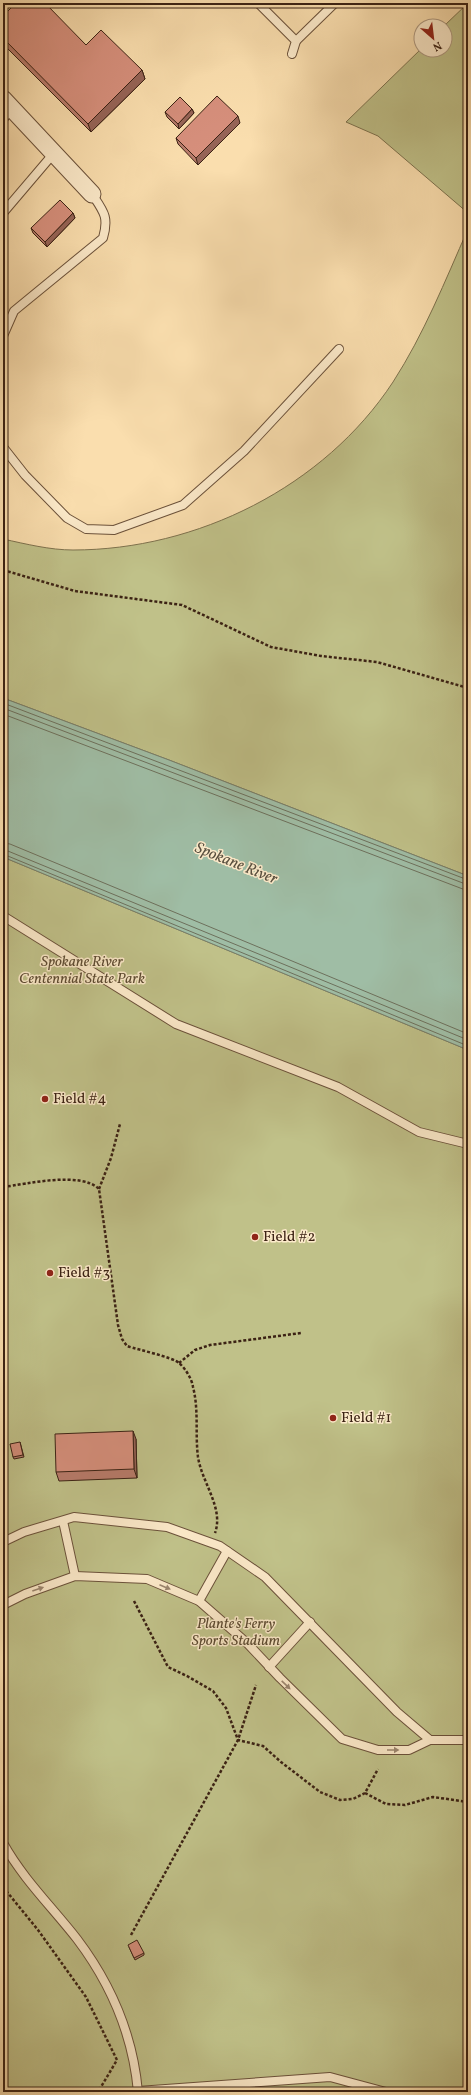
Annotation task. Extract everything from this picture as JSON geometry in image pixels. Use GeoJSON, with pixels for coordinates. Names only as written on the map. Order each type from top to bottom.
{"type":"FeatureCollection","features":[{"type":"Feature","properties":{"kind":"street"},"geometry":{"type":"LineString","coordinates":[[6,109],[54,153],[92,194]]}},
{"type":"Feature","properties":{"kind":"lane"},"geometry":{"type":"LineString","coordinates":[[258,3],[296,41]]}},
{"type":"Feature","properties":{"kind":"lane"},"geometry":{"type":"LineString","coordinates":[[292,54],[296,41],[335,3]]}},
{"type":"Feature","properties":{"kind":"lane"},"geometry":{"type":"LineString","coordinates":[[3,213],[54,153]]}},
{"type":"Feature","properties":{"kind":"lane"},"geometry":{"type":"LineString","coordinates":[[3,336],[14,311],[102,238],[107,224],[104,212],[92,194]]}},
{"type":"Feature","properties":{"kind":"lane"},"geometry":{"type":"LineString","coordinates":[[3,447],[25,475],[67,518],[86,529],[114,530],[183,505],[244,451],[339,349]]}},
{"type":"Feature","properties":{"kind":"lane"},"geometry":{"type":"LineString","coordinates":[[3,916],[176,1024],[338,1086],[419,1132],[468,1144]]}},
{"type":"Feature","properties":{"kind":"lane"},"geometry":{"type":"LineString","coordinates":[[3,1542],[24,1532],[74,1517],[167,1527],[212,1543],[227,1551],[265,1577],[397,1712],[430,1740]]}},
{"type":"Feature","properties":{"kind":"lane"},"geometry":{"type":"LineString","coordinates":[[63,1521],[75,1576]]}},
{"type":"Feature","properties":{"kind":"lane"},"geometry":{"type":"LineString","coordinates":[[199,1602],[227,1551]]}},
{"type":"Feature","properties":{"kind":"lane"},"geometry":{"type":"LineString","coordinates":[[3,1605],[25,1594],[75,1576],[147,1579],[199,1602],[247,1643],[269,1667],[342,1739],[378,1750],[409,1750],[430,1740],[468,1740]]}},
{"type":"Feature","properties":{"kind":"lane"},"geometry":{"type":"LineString","coordinates":[[269,1667],[310,1622]]}},
{"type":"Feature","properties":{"kind":"lane"},"geometry":{"type":"LineString","coordinates":[[3,1843],[27,1881],[76,1938],[103,1980],[116,2006],[134,2055],[138,2092],[330,2077],[386,2092]]}},
{"type":"Feature","properties":{"kind":"path"},"geometry":{"type":"LineString","coordinates":[[3,570],[75,591],[182,605],[271,647],[321,656],[377,662],[468,688]]}},
{"type":"Feature","properties":{"kind":"path"},"geometry":{"type":"LineString","coordinates":[[120,1124],[111,1158],[99,1189],[118,1325],[122,1339],[127,1346],[179,1363],[193,1385],[197,1415],[198,1457],[204,1480],[216,1510],[218,1524],[212,1543]]}},
{"type":"Feature","properties":{"kind":"path"},"geometry":{"type":"LineString","coordinates":[[3,1187],[64,1180],[93,1183],[99,1189]]}},
{"type":"Feature","properties":{"kind":"path"},"geometry":{"type":"LineString","coordinates":[[179,1363],[195,1350],[210,1345],[301,1332]]}},
{"type":"Feature","properties":{"kind":"path"},"geometry":{"type":"LineString","coordinates":[[134,1601],[168,1667],[213,1691],[226,1708],[238,1740]]}},
{"type":"Feature","properties":{"kind":"path"},"geometry":{"type":"LineString","coordinates":[[131,1935],[238,1740],[256,1685]]}},
{"type":"Feature","properties":{"kind":"path"},"geometry":{"type":"LineString","coordinates":[[238,1740],[263,1746],[320,1792],[340,1800],[353,1799],[366,1793],[378,1770]]}},
{"type":"Feature","properties":{"kind":"path"},"geometry":{"type":"LineString","coordinates":[[366,1793],[386,1804],[405,1805],[433,1797],[468,1802]]}},
{"type":"Feature","properties":{"kind":"path"},"geometry":{"type":"LineString","coordinates":[[3,1887],[38,1930],[86,1997],[117,2060],[98,2092]]}},
{"type":"Feature","properties":{"kind":"green space"},"geometry":{"type":"Polygon","coordinates":[[[468,3],[468,213],[378,136],[346,122],[413,57],[413,58],[453,58],[452,18],[468,3]]]}},
{"type":"Feature","properties":{"kind":"green space"},"geometry":{"type":"Polygon","coordinates":[[[468,229],[468,876],[169,760],[3,698],[3,539],[47,548],[73,550],[120,547],[166,539],[211,525],[254,505],[294,481],[331,453],[365,419],[393,382],[415,345],[468,229]]]}},
{"type":"Feature","properties":{"kind":"green space","name":"Plante's Ferry Sports Stadium"},"geometry":{"type":"Polygon","coordinates":[[[3,857],[468,1050],[468,2092],[3,2092],[3,857]]]}},
{"type":"Feature","properties":{"kind":"water","name":"Spokane River"},"geometry":{"type":"Polygon","coordinates":[[[3,698],[169,760],[468,876],[468,1050],[3,857],[3,698]]]}},
{"type":"Feature","properties":{"kind":"building"},"geometry":{"type":"Polygon","coordinates":[[[16,3],[45,3],[86,45],[101,30],[142,70],[88,124],[3,38],[3,16],[16,3]]]}},
{"type":"Feature","properties":{"kind":"building"},"geometry":{"type":"Polygon","coordinates":[[[217,96],[238,116],[196,158],[176,138],[217,96]]]}},
{"type":"Feature","properties":{"kind":"building"},"geometry":{"type":"Polygon","coordinates":[[[180,97],[192,109],[178,124],[165,112],[180,97]]]}},
{"type":"Feature","properties":{"kind":"building"},"geometry":{"type":"Polygon","coordinates":[[[60,200],[73,213],[45,242],[31,228],[60,200]]]}},
{"type":"Feature","properties":{"kind":"building"},"geometry":{"type":"Polygon","coordinates":[[[133,1431],[134,1469],[56,1472],[55,1434],[133,1431]]]}},
{"type":"Feature","properties":{"kind":"building"},"geometry":{"type":"Polygon","coordinates":[[[20,1442],[23,1455],[13,1457],[10,1444],[20,1442]]]}},
{"type":"Feature","properties":{"kind":"building"},"geometry":{"type":"Polygon","coordinates":[[[137,1940],[144,1953],[134,1958],[128,1945],[137,1940]]]}},
{"type":"Feature","properties":{"kind":"place","name":"Field #4"},"geometry":{"type":"Point","coordinates":[45,1099]}},
{"type":"Feature","properties":{"kind":"place","name":"Field #2"},"geometry":{"type":"Point","coordinates":[255,1237]}},
{"type":"Feature","properties":{"kind":"place","name":"Field #3"},"geometry":{"type":"Point","coordinates":[50,1273]}},
{"type":"Feature","properties":{"kind":"place","name":"Field #1"},"geometry":{"type":"Point","coordinates":[333,1418]}},
{"type":"Feature","properties":{"kind":"park label","name":"Spokane River Centennial State Park"},"geometry":{"type":"Point","coordinates":[82,970]}}]}
